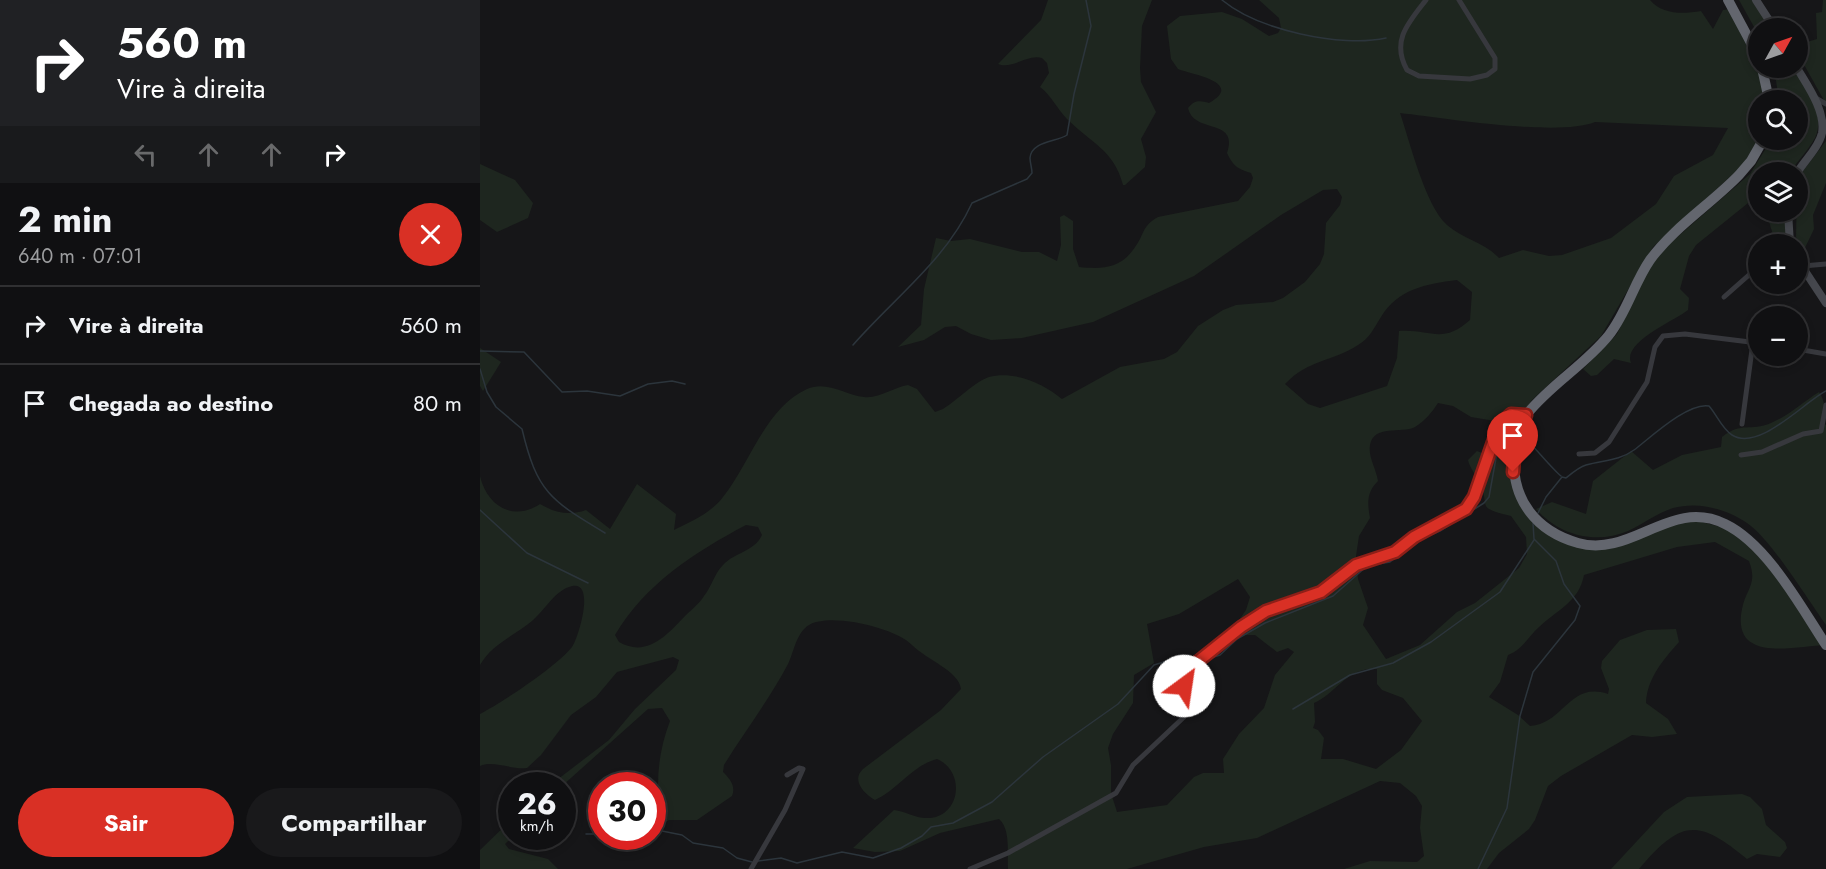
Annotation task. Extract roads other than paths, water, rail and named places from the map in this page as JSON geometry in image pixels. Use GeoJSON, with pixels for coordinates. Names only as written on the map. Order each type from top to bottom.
{"type":"FeatureCollection","features":[{"type":"Feature","properties":{"kind":"highway"},"geometry":{"type":"LineString","coordinates":[[1728,0],[1748,37]]}},
{"type":"Feature","properties":{"kind":"highway"},"geometry":{"type":"LineString","coordinates":[[1757,150],[1739,175],[1657,251],[1641,274],[1618,321],[1601,344],[1526,415],[1515,446],[1513,472],[1518,496],[1539,523],[1564,538],[1590,545],[1620,543],[1676,518],[1702,517],[1725,523],[1756,546],[1826,645]]}},
{"type":"Feature","properties":{"kind":"street"},"geometry":{"type":"LineString","coordinates":[[1426,0],[1404,30],[1400,42],[1407,70],[1419,76],[1480,78],[1495,69],[1495,58],[1459,0]]}},
{"type":"Feature","properties":{"kind":"street"},"geometry":{"type":"LineString","coordinates":[[1756,0],[1768,18]]}},
{"type":"Feature","properties":{"kind":"street"},"geometry":{"type":"LineString","coordinates":[[1803,78],[1821,117],[1822,133],[1804,162]]}},
{"type":"Feature","properties":{"kind":"street"},"geometry":{"type":"LineString","coordinates":[[1813,96],[1826,104]]}},
{"type":"Feature","properties":{"kind":"street"},"geometry":{"type":"LineString","coordinates":[[1808,266],[1826,264]]}},
{"type":"Feature","properties":{"kind":"street"},"geometry":{"type":"LineString","coordinates":[[1808,274],[1826,303]]}},
{"type":"Feature","properties":{"kind":"street"},"geometry":{"type":"LineString","coordinates":[[1724,297],[1748,276]]}},
{"type":"Feature","properties":{"kind":"street"},"geometry":{"type":"LineString","coordinates":[[1578,454],[1595,453],[1609,442],[1647,382],[1655,347],[1662,336],[1685,334],[1748,342]]}},
{"type":"Feature","properties":{"kind":"street"},"geometry":{"type":"LineString","coordinates":[[1808,351],[1826,354]]}},
{"type":"Feature","properties":{"kind":"street"},"geometry":{"type":"LineString","coordinates":[[1742,424],[1751,366]]}},
{"type":"Feature","properties":{"kind":"street"},"geometry":{"type":"LineString","coordinates":[[1741,455],[1762,452],[1803,434],[1821,431],[1826,405]]}},
{"type":"Feature","properties":{"kind":"street"},"geometry":{"type":"LineString","coordinates":[[970,869],[1008,854],[1116,793],[1132,765],[1184,717],[1188,704],[1184,686],[1186,673],[1241,627],[1266,611],[1321,592],[1356,565],[1395,552],[1414,537],[1466,509],[1474,497],[1499,425],[1511,414],[1526,415]]}},
{"type":"Feature","properties":{"kind":"street"},"geometry":{"type":"LineString","coordinates":[[751,869],[785,810],[803,770],[799,768],[787,775]]}},
{"type":"Feature","properties":{"kind":"waterway"},"geometry":{"type":"LineString","coordinates":[[853,345],[934,261],[961,224],[972,203],[1027,179],[1032,173],[1031,152],[1040,145],[1067,135],[1074,94],[1091,26],[1086,0]]}},
{"type":"Feature","properties":{"kind":"waterway"},"geometry":{"type":"LineString","coordinates":[[1222,0],[1256,20],[1301,34],[1346,40],[1386,38]]}},
{"type":"Feature","properties":{"kind":"waterway"},"geometry":{"type":"LineString","coordinates":[[480,351],[524,352],[562,392],[587,391],[620,396],[648,384],[672,381],[685,384]]}},
{"type":"Feature","properties":{"kind":"waterway"},"geometry":{"type":"LineString","coordinates":[[480,369],[487,392],[496,407],[522,429],[534,467],[548,492],[571,512],[605,533]]}},
{"type":"Feature","properties":{"kind":"waterway"},"geometry":{"type":"LineString","coordinates":[[1538,513],[1546,497],[1562,477],[1566,478],[1586,465],[1628,454],[1680,415],[1700,406],[1709,406],[1732,435],[1743,438],[1755,437],[1781,424],[1826,391]]}},
{"type":"Feature","properties":{"kind":"waterway"},"geometry":{"type":"LineString","coordinates":[[1208,659],[1220,655],[1237,639],[1265,623],[1333,596],[1367,566],[1390,562],[1419,540],[1440,531],[1484,503],[1489,497],[1500,436],[1512,433]]}},
{"type":"Feature","properties":{"kind":"waterway"},"geometry":{"type":"LineString","coordinates":[[1523,437],[1561,476]]}},
{"type":"Feature","properties":{"kind":"waterway"},"geometry":{"type":"LineString","coordinates":[[480,510],[527,553],[588,583]]}},
{"type":"Feature","properties":{"kind":"waterway"},"geometry":{"type":"LineString","coordinates":[[1478,869],[1507,808],[1520,716],[1533,672],[1575,620],[1580,606],[1564,584],[1556,561],[1534,539],[1533,523]]}},
{"type":"Feature","properties":{"kind":"waterway"},"geometry":{"type":"LineString","coordinates":[[1293,709],[1350,675],[1393,663],[1431,642],[1500,592],[1534,540]]}},
{"type":"Feature","properties":{"kind":"waterway"},"geometry":{"type":"LineString","coordinates":[[758,861],[781,858],[797,863],[842,852],[873,858],[901,848],[922,836],[931,827],[953,823],[992,802],[1043,757],[1118,704],[1154,665],[1167,661],[1183,663],[1193,660]]}},
{"type":"Feature","properties":{"kind":"waterway"},"geometry":{"type":"LineString","coordinates":[[666,832],[682,835],[693,843],[723,848],[737,858],[752,862]]}}]}
